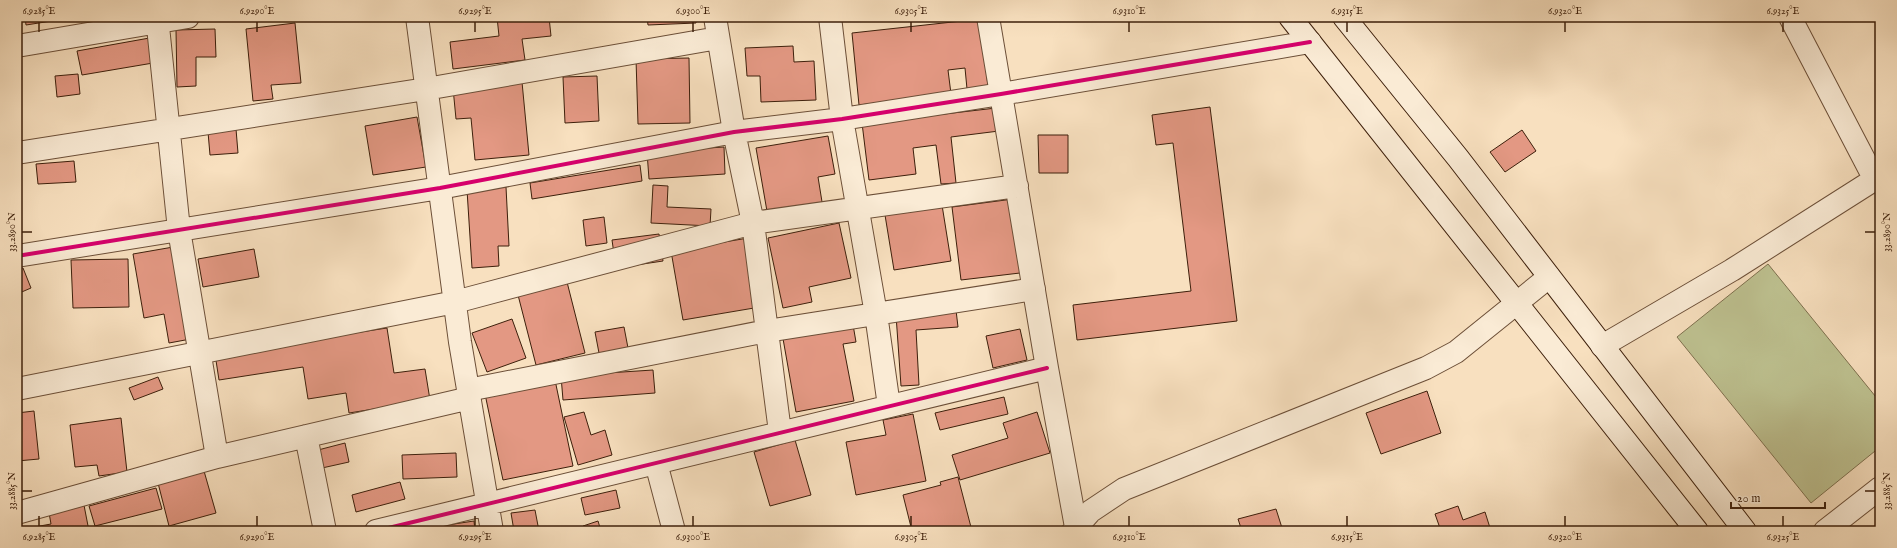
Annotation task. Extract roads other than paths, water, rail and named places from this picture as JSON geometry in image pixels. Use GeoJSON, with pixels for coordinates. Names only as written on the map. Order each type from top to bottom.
{"type":"FeatureCollection","features":[{"type":"Feature","properties":{"kind":"street"},"geometry":{"type":"LineString","coordinates":[[17,46],[157,20],[188,17]]}},
{"type":"Feature","properties":{"kind":"street"},"geometry":{"type":"LineString","coordinates":[[417,17],[455,302],[492,531]]}},
{"type":"Feature","properties":{"kind":"street"},"geometry":{"type":"LineString","coordinates":[[716,17],[718,38],[734,132],[753,223],[780,432]]}},
{"type":"Feature","properties":{"kind":"street"},"geometry":{"type":"LineString","coordinates":[[830,17],[842,119],[876,314],[889,406]]}},
{"type":"Feature","properties":{"kind":"street"},"geometry":{"type":"LineString","coordinates":[[988,17],[1074,529]]}},
{"type":"Feature","properties":{"kind":"street"},"geometry":{"type":"LineString","coordinates":[[1290,17],[1697,531]]}},
{"type":"Feature","properties":{"kind":"street"},"geometry":{"type":"LineString","coordinates":[[1344,17],[1458,158],[1745,531]]}},
{"type":"Feature","properties":{"kind":"street"},"geometry":{"type":"LineString","coordinates":[[1602,346],[1732,270],[1877,178],[1790,17]]}},
{"type":"Feature","properties":{"kind":"street"},"geometry":{"type":"LineString","coordinates":[[157,20],[179,230],[217,457]]}},
{"type":"Feature","properties":{"kind":"street"},"geometry":{"type":"LineString","coordinates":[[17,152],[426,89],[718,38]]}},
{"type":"Feature","properties":{"kind":"street"},"geometry":{"type":"LineString","coordinates":[[17,256],[440,188],[734,132],[842,119],[1310,42]]}},
{"type":"Feature","properties":{"kind":"street"},"geometry":{"type":"LineString","coordinates":[[17,389],[455,302],[753,223],[1016,186]]}},
{"type":"Feature","properties":{"kind":"street"},"geometry":{"type":"LineString","coordinates":[[1074,529],[1092,511],[1124,489],[1426,368],[1456,352],[1518,304],[1549,277]]}},
{"type":"Feature","properties":{"kind":"street"},"geometry":{"type":"LineString","coordinates":[[17,513],[217,457],[306,436],[469,394],[767,331],[1034,289]]}},
{"type":"Feature","properties":{"kind":"street"},"geometry":{"type":"LineString","coordinates":[[376,531],[1047,368]]}},
{"type":"Feature","properties":{"kind":"street"},"geometry":{"type":"LineString","coordinates":[[306,436],[325,531]]}},
{"type":"Feature","properties":{"kind":"street"},"geometry":{"type":"LineString","coordinates":[[656,462],[674,531]]}},
{"type":"Feature","properties":{"kind":"street"},"geometry":{"type":"LineString","coordinates":[[1825,531],[1880,488]]}}]}
